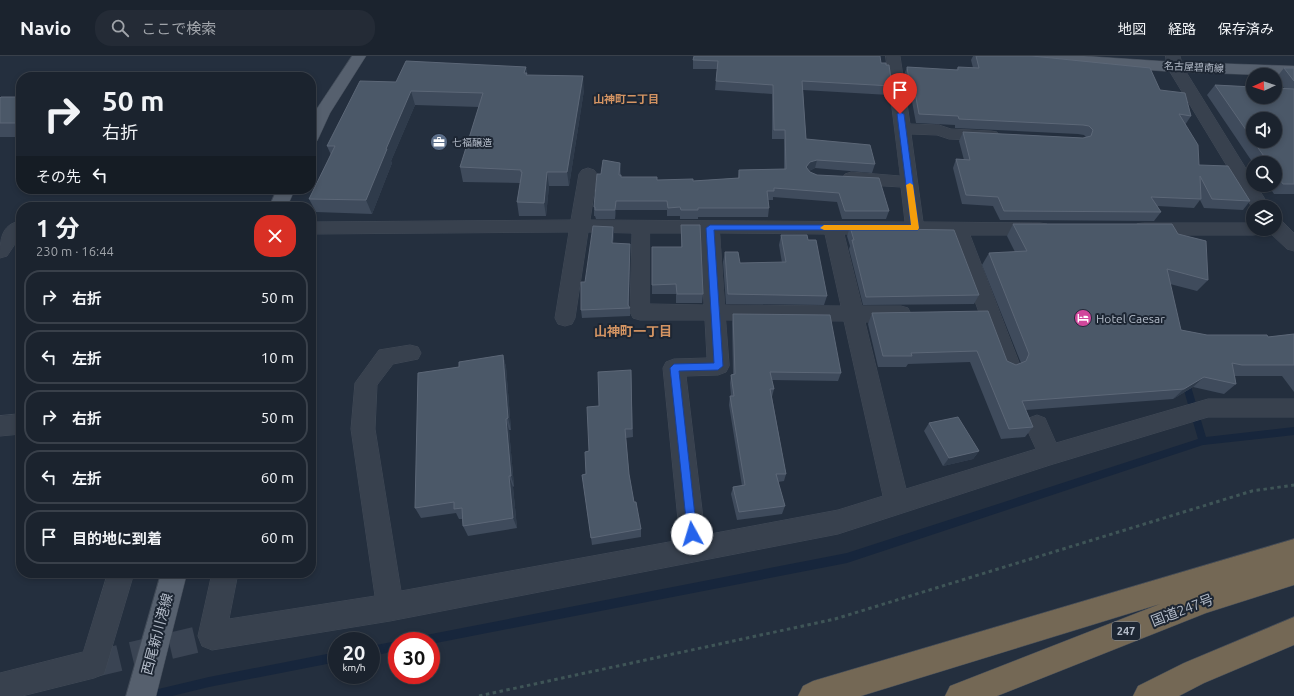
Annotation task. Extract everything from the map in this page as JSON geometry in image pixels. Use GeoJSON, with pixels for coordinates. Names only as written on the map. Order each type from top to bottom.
{"type":"FeatureCollection","features":[{"type":"Feature","properties":{"kind":"highway"},"geometry":{"type":"LineString","coordinates":[[813,696],[1294,551]]}},
{"type":"Feature","properties":{"kind":"highway","name":"国道247号"},"geometry":{"type":"LineString","coordinates":[[960,696],[1206,600],[1294,572]]}},
{"type":"Feature","properties":{"kind":"highway"},"geometry":{"type":"LineString","coordinates":[[1148,696],[1194,673],[1294,632]]}},
{"type":"Feature","properties":{"kind":"main road"},"geometry":{"type":"LineString","coordinates":[[316,126],[322,113],[359,56]]}},
{"type":"Feature","properties":{"kind":"main road","name":"名古屋碧南線"},"geometry":{"type":"LineString","coordinates":[[1022,56],[1174,61],[1294,72]]}},
{"type":"Feature","properties":{"kind":"main road","name":"西尾新川港線"},"geometry":{"type":"LineString","coordinates":[[141,696],[173,578]]}},
{"type":"Feature","properties":{"kind":"street"},"geometry":{"type":"LineString","coordinates":[[892,56],[915,228]]}},
{"type":"Feature","properties":{"kind":"street"},"geometry":{"type":"LineString","coordinates":[[1174,61],[1257,200]]}},
{"type":"Feature","properties":{"kind":"street"},"geometry":{"type":"LineString","coordinates":[[902,129],[938,130],[949,134],[1010,136]]}},
{"type":"Feature","properties":{"kind":"street"},"geometry":{"type":"LineString","coordinates":[[565,318],[588,174]]}},
{"type":"Feature","properties":{"kind":"street"},"geometry":{"type":"LineString","coordinates":[[831,177],[909,182]]}},
{"type":"Feature","properties":{"kind":"street"},"geometry":{"type":"LineString","coordinates":[[641,226],[640,312],[854,315],[918,314]]}},
{"type":"Feature","properties":{"kind":"street"},"geometry":{"type":"LineString","coordinates":[[316,228],[641,226],[710,228],[1061,229]]}},
{"type":"Feature","properties":{"kind":"street"},"geometry":{"type":"LineString","coordinates":[[0,251],[12,228]]}},
{"type":"Feature","properties":{"kind":"street"},"geometry":{"type":"LineString","coordinates":[[694,549],[674,368],[718,366],[710,228]]}},
{"type":"Feature","properties":{"kind":"street"},"geometry":{"type":"LineString","coordinates":[[833,228],[897,503]]}},
{"type":"Feature","properties":{"kind":"street"},"geometry":{"type":"LineString","coordinates":[[958,229],[1009,366]]}},
{"type":"Feature","properties":{"kind":"street"},"geometry":{"type":"LineString","coordinates":[[1124,229],[1246,229]]}},
{"type":"Feature","properties":{"kind":"street"},"geometry":{"type":"LineString","coordinates":[[1282,233],[1294,244]]}},
{"type":"Feature","properties":{"kind":"street"},"geometry":{"type":"LineString","coordinates":[[966,314],[990,313]]}},
{"type":"Feature","properties":{"kind":"street"},"geometry":{"type":"LineString","coordinates":[[390,607],[363,429],[366,383],[387,356],[410,353]]}},
{"type":"Feature","properties":{"kind":"street"},"geometry":{"type":"LineString","coordinates":[[224,578],[212,636],[390,607],[838,522],[1050,455],[1208,408],[1294,408]]}},
{"type":"Feature","properties":{"kind":"street"},"geometry":{"type":"LineString","coordinates":[[0,426],[16,424]]}},
{"type":"Feature","properties":{"kind":"street"},"geometry":{"type":"LineString","coordinates":[[1037,426],[1050,455]]}},
{"type":"Feature","properties":{"kind":"street"},"geometry":{"type":"LineString","coordinates":[[0,687],[94,664],[120,578]]}},
{"type":"Feature","properties":{"kind":"path"},"geometry":{"type":"LineString","coordinates":[[479,696],[835,619],[1252,491],[1294,485]]}},
{"type":"Feature","properties":{"kind":"building"},"geometry":{"type":"Polygon","coordinates":[[[694,56],[880,56],[881,63],[886,63],[886,65],[889,65],[892,86],[802,81],[806,139],[870,145],[875,164],[817,160],[810,162],[806,167],[810,172],[817,175],[879,178],[889,211],[845,211],[839,193],[774,188],[774,191],[767,191],[769,208],[698,208],[698,210],[681,210],[680,207],[668,208],[667,201],[616,201],[615,210],[595,210],[597,174],[601,174],[603,160],[620,163],[619,175],[621,175],[621,177],[657,177],[657,180],[693,179],[693,181],[739,178],[739,170],[786,169],[785,130],[774,130],[773,85],[716,81],[718,61],[693,60],[694,56]]]}},
{"type":"Feature","properties":{"kind":"building"},"geometry":{"type":"Polygon","coordinates":[[[976,56],[1032,56],[1150,68],[1160,90],[1185,93],[1191,116],[1179,114],[1198,145],[1199,165],[1228,166],[1249,200],[1212,199],[1200,176],[1201,199],[1151,197],[1161,212],[1004,211],[998,197],[966,195],[956,159],[970,160],[963,132],[1083,138],[1091,136],[1093,130],[1089,126],[1083,125],[959,119],[958,116],[919,114],[914,87],[910,87],[907,67],[958,70],[958,67],[979,68],[976,56]]]}},
{"type":"Feature","properties":{"kind":"building"},"geometry":{"type":"Polygon","coordinates":[[[406,61],[526,67],[524,73],[527,73],[526,75],[583,76],[567,172],[547,172],[544,203],[517,202],[522,172],[521,170],[460,167],[483,93],[411,91],[366,200],[309,199],[311,194],[316,194],[316,185],[335,146],[327,146],[360,81],[396,82],[406,61]]]}},
{"type":"Feature","properties":{"kind":"building"},"geometry":{"type":"Polygon","coordinates":[[[1284,68],[1294,68],[1294,81],[1284,68]]]}},
{"type":"Feature","properties":{"kind":"building"},"geometry":{"type":"Polygon","coordinates":[[[1215,85],[1246,87],[1246,104],[1282,104],[1282,88],[1294,89],[1294,184],[1283,184],[1282,182],[1282,156],[1264,156],[1258,148],[1282,148],[1282,112],[1246,112],[1246,130],[1215,85]]]}},
{"type":"Feature","properties":{"kind":"building"},"geometry":{"type":"Polygon","coordinates":[[[16,97],[16,123],[0,123],[0,98],[16,97]]]}},
{"type":"Feature","properties":{"kind":"building"},"geometry":{"type":"Polygon","coordinates":[[[1013,224],[1172,224],[1178,234],[1206,241],[1208,280],[1167,269],[1181,330],[1207,335],[1267,335],[1268,337],[1294,334],[1294,365],[1242,365],[1232,363],[1236,384],[1204,377],[1184,389],[1022,401],[1033,427],[1009,429],[977,351],[911,353],[912,356],[883,356],[872,313],[988,311],[1007,361],[1016,365],[1026,361],[1029,354],[989,253],[1027,251],[1013,224]]]}},
{"type":"Feature","properties":{"kind":"building"},"geometry":{"type":"Polygon","coordinates":[[[681,225],[700,225],[703,294],[677,294],[676,284],[652,285],[652,247],[682,247],[681,225]]]}},
{"type":"Feature","properties":{"kind":"building"},"geometry":{"type":"Polygon","coordinates":[[[593,226],[613,227],[612,243],[630,244],[628,305],[630,308],[581,310],[581,282],[585,282],[593,226]]]}},
{"type":"Feature","properties":{"kind":"building"},"geometry":{"type":"Polygon","coordinates":[[[850,227],[894,227],[894,229],[954,230],[979,295],[866,297],[850,227]]]}},
{"type":"Feature","properties":{"kind":"building"},"geometry":{"type":"Polygon","coordinates":[[[781,235],[807,235],[808,240],[816,240],[827,296],[728,294],[725,252],[738,252],[740,263],[786,262],[781,235]]]}},
{"type":"Feature","properties":{"kind":"building"},"geometry":{"type":"Polygon","coordinates":[[[733,314],[830,315],[841,373],[770,372],[774,389],[770,389],[786,474],[776,474],[785,506],[739,512],[733,487],[745,485],[730,396],[734,396],[731,375],[735,374],[733,314]]]}},
{"type":"Feature","properties":{"kind":"building"},"geometry":{"type":"Polygon","coordinates":[[[503,355],[508,418],[506,419],[511,476],[509,476],[513,518],[463,526],[462,508],[454,509],[454,502],[415,508],[418,373],[459,367],[459,362],[503,355]]]}},
{"type":"Feature","properties":{"kind":"building"},"geometry":{"type":"Polygon","coordinates":[[[631,370],[632,429],[625,429],[629,474],[641,529],[591,538],[582,475],[586,474],[585,452],[589,451],[587,407],[599,406],[598,372],[631,370]]]}},
{"type":"Feature","properties":{"kind":"building"},"geometry":{"type":"Polygon","coordinates":[[[958,417],[979,451],[949,458],[929,423],[958,417]]]}},
{"type":"Feature","properties":{"kind":"waterway"},"geometry":{"type":"LineString","coordinates":[[1185,380],[1203,441]]}},
{"type":"Feature","properties":{"kind":"waterway"},"geometry":{"type":"LineString","coordinates":[[1203,441],[1294,431]]}},
{"type":"Feature","properties":{"kind":"waterway"},"geometry":{"type":"LineString","coordinates":[[440,637],[847,558],[1203,441]]}},
{"type":"Feature","properties":{"kind":"waterway"},"geometry":{"type":"LineString","coordinates":[[380,649],[388,648]]}},
{"type":"Feature","properties":{"kind":"waterway"},"geometry":{"type":"LineString","coordinates":[[150,696],[209,682],[328,659]]}},
{"type":"Feature","properties":{"kind":"tunnel"},"geometry":{"type":"LineString","coordinates":[[94,664],[212,636]]}},
{"type":"Feature","properties":{"kind":"slow traffic"},"geometry":{"type":"LineString","coordinates":[[824,228],[915,228],[910,185]]}},
{"type":"Feature","properties":{"kind":"place","name":"七福醸造"},"geometry":{"type":"Point","coordinates":[439,142]}},
{"type":"Feature","properties":{"kind":"place","name":"Hotel Caesar"},"geometry":{"type":"Point","coordinates":[1083,318]}},
{"type":"Feature","properties":{"kind":"district","name":"山神町二丁目"},"geometry":{"type":"Point","coordinates":[626,99]}},
{"type":"Feature","properties":{"kind":"district","name":"山神町一丁目"},"geometry":{"type":"Point","coordinates":[633,331]}},
{"type":"Feature","properties":{"kind":"route"},"geometry":{"type":"LineString","coordinates":[[692,534],[674,368],[718,366],[710,228],[915,228],[900,114]]}}]}
